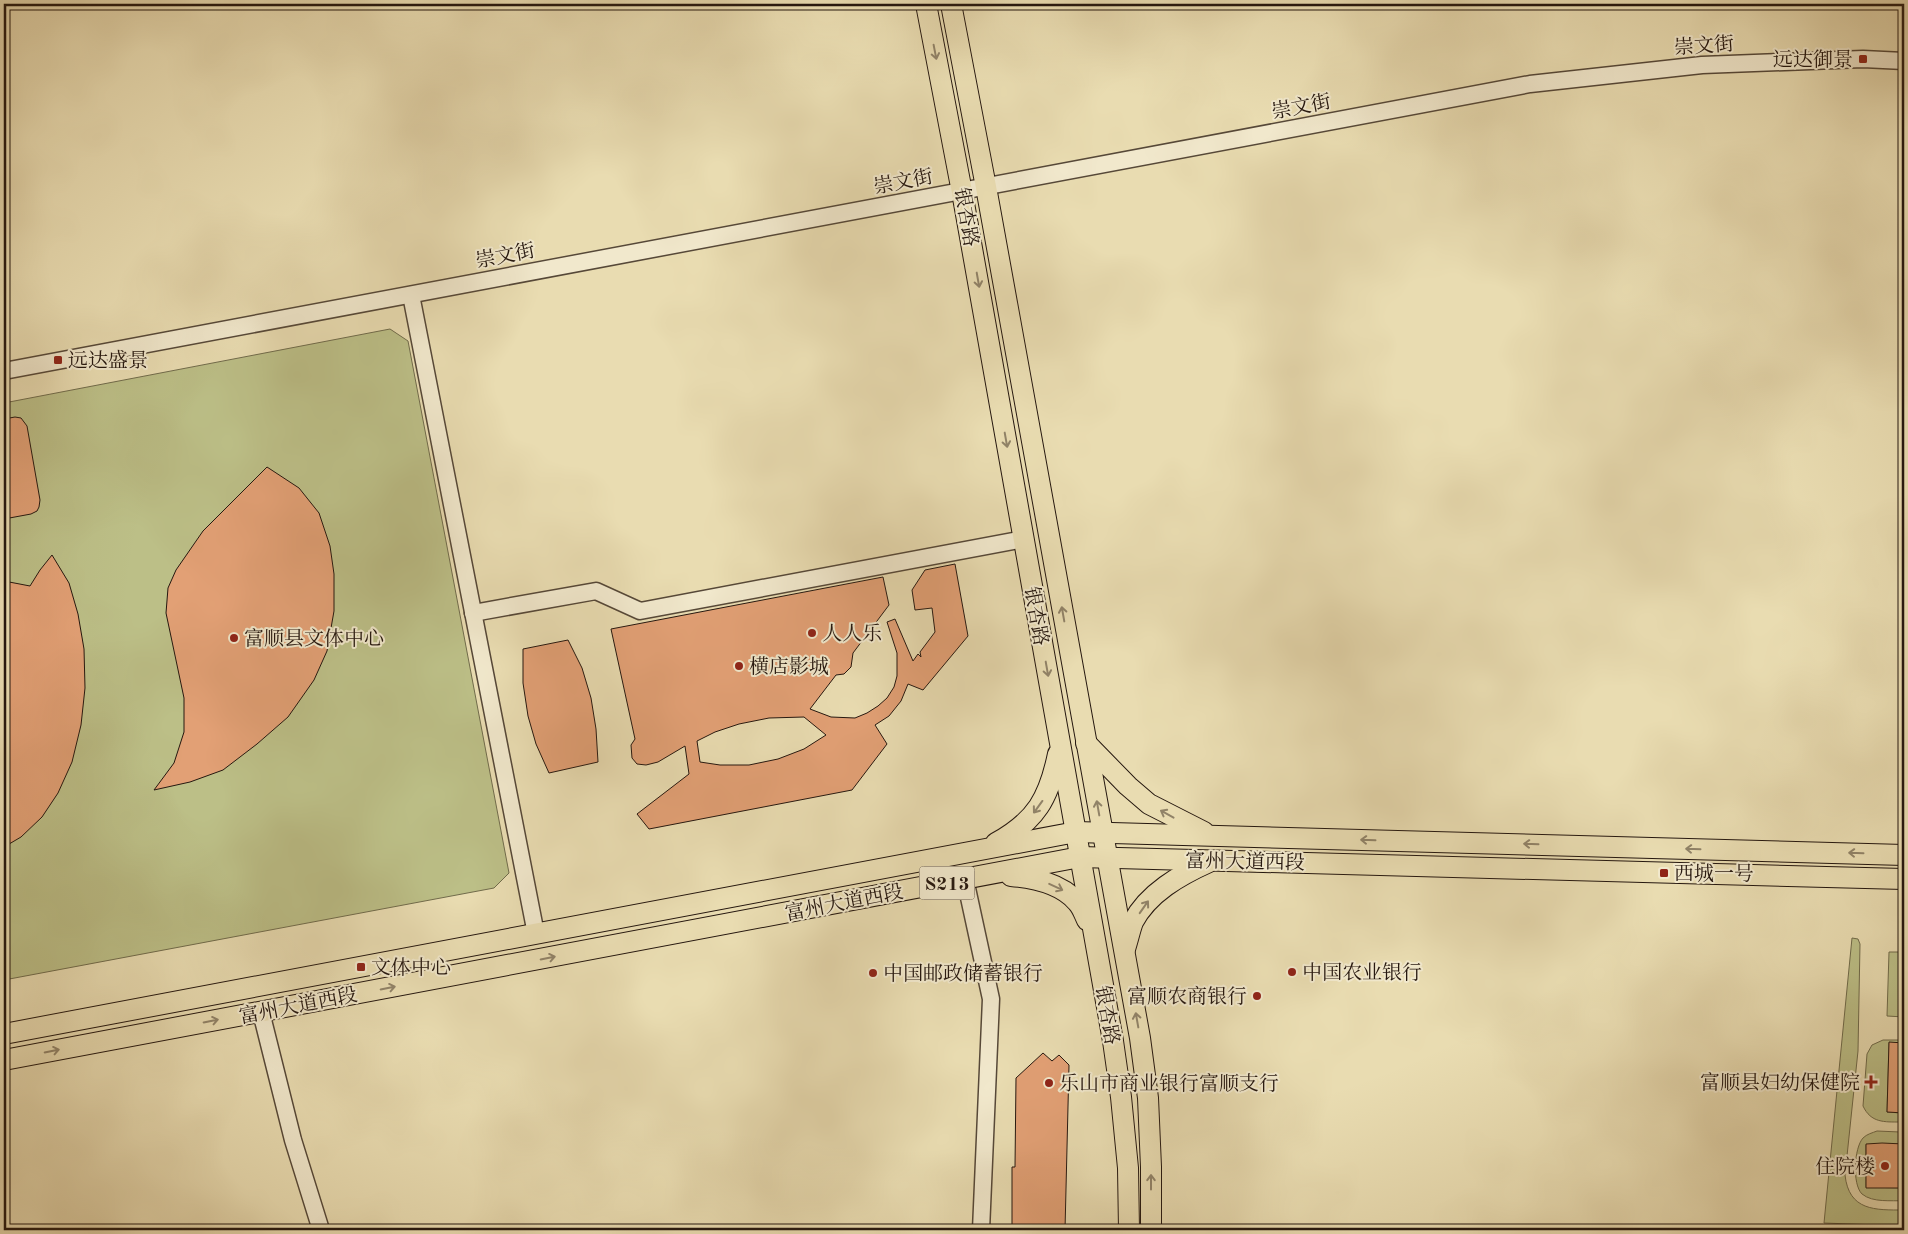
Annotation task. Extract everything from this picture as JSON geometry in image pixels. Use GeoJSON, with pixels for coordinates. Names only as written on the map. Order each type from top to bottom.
{"type":"FeatureCollection","features":[{"type":"Feature","properties":{"kind":"main road","name":"银杏路"},"geometry":{"type":"LineString","coordinates":[[926,4],[962,192],[1024,539],[1121,1097],[1128,1168],[1129,1230]]}},
{"type":"Feature","properties":{"kind":"main road","name":"银杏路"},"geometry":{"type":"LineString","coordinates":[[952,4],[1140,1038],[1148,1098],[1151,1230]]}},
{"type":"Feature","properties":{"kind":"main road"},"geometry":{"type":"LineString","coordinates":[[1086,743],[1128,786],[1149,804],[1211,835]]}},
{"type":"Feature","properties":{"kind":"main road"},"geometry":{"type":"LineString","coordinates":[[984,850],[1010,835],[1028,821],[1042,804],[1050,787],[1060,745]]}},
{"type":"Feature","properties":{"kind":"main road","name":"富州大道西段"},"geometry":{"type":"LineString","coordinates":[[4,1034],[1076,832],[1904,855]]}},
{"type":"Feature","properties":{"kind":"main road","name":"富州大道西段"},"geometry":{"type":"LineString","coordinates":[[4,1060],[1080,858],[1904,879]]}},
{"type":"Feature","properties":{"kind":"main road"},"geometry":{"type":"LineString","coordinates":[[1124,951],[1133,922],[1149,900],[1177,878],[1212,860]]}},
{"type":"Feature","properties":{"kind":"main road"},"geometry":{"type":"LineString","coordinates":[[992,874],[1028,878],[1048,883],[1066,891],[1078,903],[1093,931]]}},
{"type":"Feature","properties":{"kind":"street","name":"崇文街"},"geometry":{"type":"LineString","coordinates":[[4,371],[1530,84],[1702,65],[1863,59],[1904,61]]}},
{"type":"Feature","properties":{"kind":"street"},"geometry":{"type":"LineString","coordinates":[[411,295],[536,934]]}},
{"type":"Feature","properties":{"kind":"street"},"geometry":{"type":"LineString","coordinates":[[474,613],[596,591],[640,611],[1024,539]]}},
{"type":"Feature","properties":{"kind":"street"},"geometry":{"type":"LineString","coordinates":[[965,879],[991,999],[981,1230]]}},
{"type":"Feature","properties":{"kind":"street"},"geometry":{"type":"LineString","coordinates":[[261,1012],[293,1140],[321,1230]]}},
{"type":"Feature","properties":{"kind":"green space","name":"富顺县文体中心"},"geometry":{"type":"Polygon","coordinates":[[[390,329],[408,341],[509,873],[494,888],[4,980],[4,403],[390,329]]]}},
{"type":"Feature","properties":{"kind":"green space"},"geometry":{"type":"Polygon","coordinates":[[[1852,938],[1858,939],[1860,944],[1858,1051],[1845,1175],[1847,1187],[1852,1196],[1865,1206],[1883,1210],[1904,1210],[1904,1226],[1824,1223],[1852,938]]]}},
{"type":"Feature","properties":{"kind":"green space"},"geometry":{"type":"Polygon","coordinates":[[[1889,952],[1904,952],[1904,1017],[1887,1016],[1889,952]]]}},
{"type":"Feature","properties":{"kind":"green space"},"geometry":{"type":"Polygon","coordinates":[[[1883,1040],[1904,1040],[1904,1043],[1889,1043],[1887,1112],[1901,1113],[1901,1122],[1874,1119],[1866,1112],[1863,1106],[1867,1054],[1872,1045],[1883,1040]]]}},
{"type":"Feature","properties":{"kind":"green space"},"geometry":{"type":"Polygon","coordinates":[[[1877,1131],[1900,1132],[1900,1144],[1866,1145],[1866,1187],[1904,1188],[1904,1201],[1871,1199],[1862,1194],[1859,1189],[1855,1166],[1860,1143],[1863,1138],[1877,1131]]]}},
{"type":"Feature","properties":{"kind":"building"},"geometry":{"type":"Polygon","coordinates":[[[21,418],[27,426],[40,500],[37,511],[31,514],[4,519],[4,419],[21,418]]]}},
{"type":"Feature","properties":{"kind":"building"},"geometry":{"type":"Polygon","coordinates":[[[267,467],[299,488],[319,513],[330,546],[334,574],[334,611],[327,651],[314,680],[288,717],[257,744],[223,770],[190,782],[154,790],[174,763],[184,732],[184,698],[166,613],[168,588],[176,570],[203,531],[267,467]]]}},
{"type":"Feature","properties":{"kind":"building"},"geometry":{"type":"Polygon","coordinates":[[[52,555],[69,583],[78,614],[84,649],[85,688],[81,725],[72,762],[58,793],[42,817],[21,837],[4,847],[4,581],[30,586],[52,555]]]}},
{"type":"Feature","properties":{"kind":"building"},"geometry":{"type":"Polygon","coordinates":[[[955,564],[968,636],[923,690],[908,684],[901,701],[889,716],[875,725],[887,744],[852,790],[649,829],[637,814],[689,774],[685,746],[658,762],[646,765],[637,764],[632,758],[631,745],[635,739],[611,629],[883,577],[889,605],[853,653],[851,667],[844,674],[836,675],[810,709],[831,717],[855,718],[878,706],[887,698],[894,687],[897,676],[897,653],[887,622],[895,619],[913,661],[918,654],[921,657],[920,652],[935,632],[932,608],[915,610],[912,590],[925,570],[955,564]],[[804,717],[769,718],[739,724],[715,732],[697,741],[700,762],[720,765],[749,765],[778,759],[804,749],[826,735],[804,717]]]}},
{"type":"Feature","properties":{"kind":"building"},"geometry":{"type":"Polygon","coordinates":[[[568,640],[582,668],[591,698],[596,729],[598,762],[549,773],[536,744],[528,716],[523,683],[523,649],[568,640]]]}},
{"type":"Feature","properties":{"kind":"building"},"geometry":{"type":"Polygon","coordinates":[[[1889,1042],[1904,1043],[1904,1113],[1887,1112],[1889,1042]]]}},
{"type":"Feature","properties":{"kind":"building"},"geometry":{"type":"Polygon","coordinates":[[[1043,1053],[1052,1061],[1059,1055],[1069,1065],[1065,1230],[1012,1230],[1012,1167],[1015,1167],[1016,1078],[1043,1053]]]}},
{"type":"Feature","properties":{"kind":"building","name":"住院楼"},"geometry":{"type":"Polygon","coordinates":[[[1866,1144],[1904,1144],[1904,1188],[1866,1188],[1866,1144]]]}},
{"type":"Feature","properties":{"kind":"place","name":"远达御景"},"geometry":{"type":"Point","coordinates":[1863,59]}},
{"type":"Feature","properties":{"kind":"place","name":"远达盛景"},"geometry":{"type":"Point","coordinates":[58,360]}},
{"type":"Feature","properties":{"kind":"place","name":"人人乐"},"geometry":{"type":"Point","coordinates":[812,633]}},
{"type":"Feature","properties":{"kind":"place","name":"富顺县文体中心"},"geometry":{"type":"Point","coordinates":[234,638]}},
{"type":"Feature","properties":{"kind":"place","name":"横店影城"},"geometry":{"type":"Point","coordinates":[739,666]}},
{"type":"Feature","properties":{"kind":"place","name":"西城一号"},"geometry":{"type":"Point","coordinates":[1664,873]}},
{"type":"Feature","properties":{"kind":"place","name":"文体中心"},"geometry":{"type":"Point","coordinates":[361,967]}},
{"type":"Feature","properties":{"kind":"place","name":"中国农业银行"},"geometry":{"type":"Point","coordinates":[1292,972]}},
{"type":"Feature","properties":{"kind":"place","name":"中国邮政储蓄银行"},"geometry":{"type":"Point","coordinates":[873,973]}},
{"type":"Feature","properties":{"kind":"place","name":"富顺农商银行"},"geometry":{"type":"Point","coordinates":[1257,996]}},
{"type":"Feature","properties":{"kind":"place","name":"富顺县妇幼保健院"},"geometry":{"type":"Point","coordinates":[1871,1082]}},
{"type":"Feature","properties":{"kind":"place","name":"乐山市商业银行富顺支行"},"geometry":{"type":"Point","coordinates":[1049,1083]}},
{"type":"Feature","properties":{"kind":"place","name":"住院楼"},"geometry":{"type":"Point","coordinates":[1885,1166]}}]}
